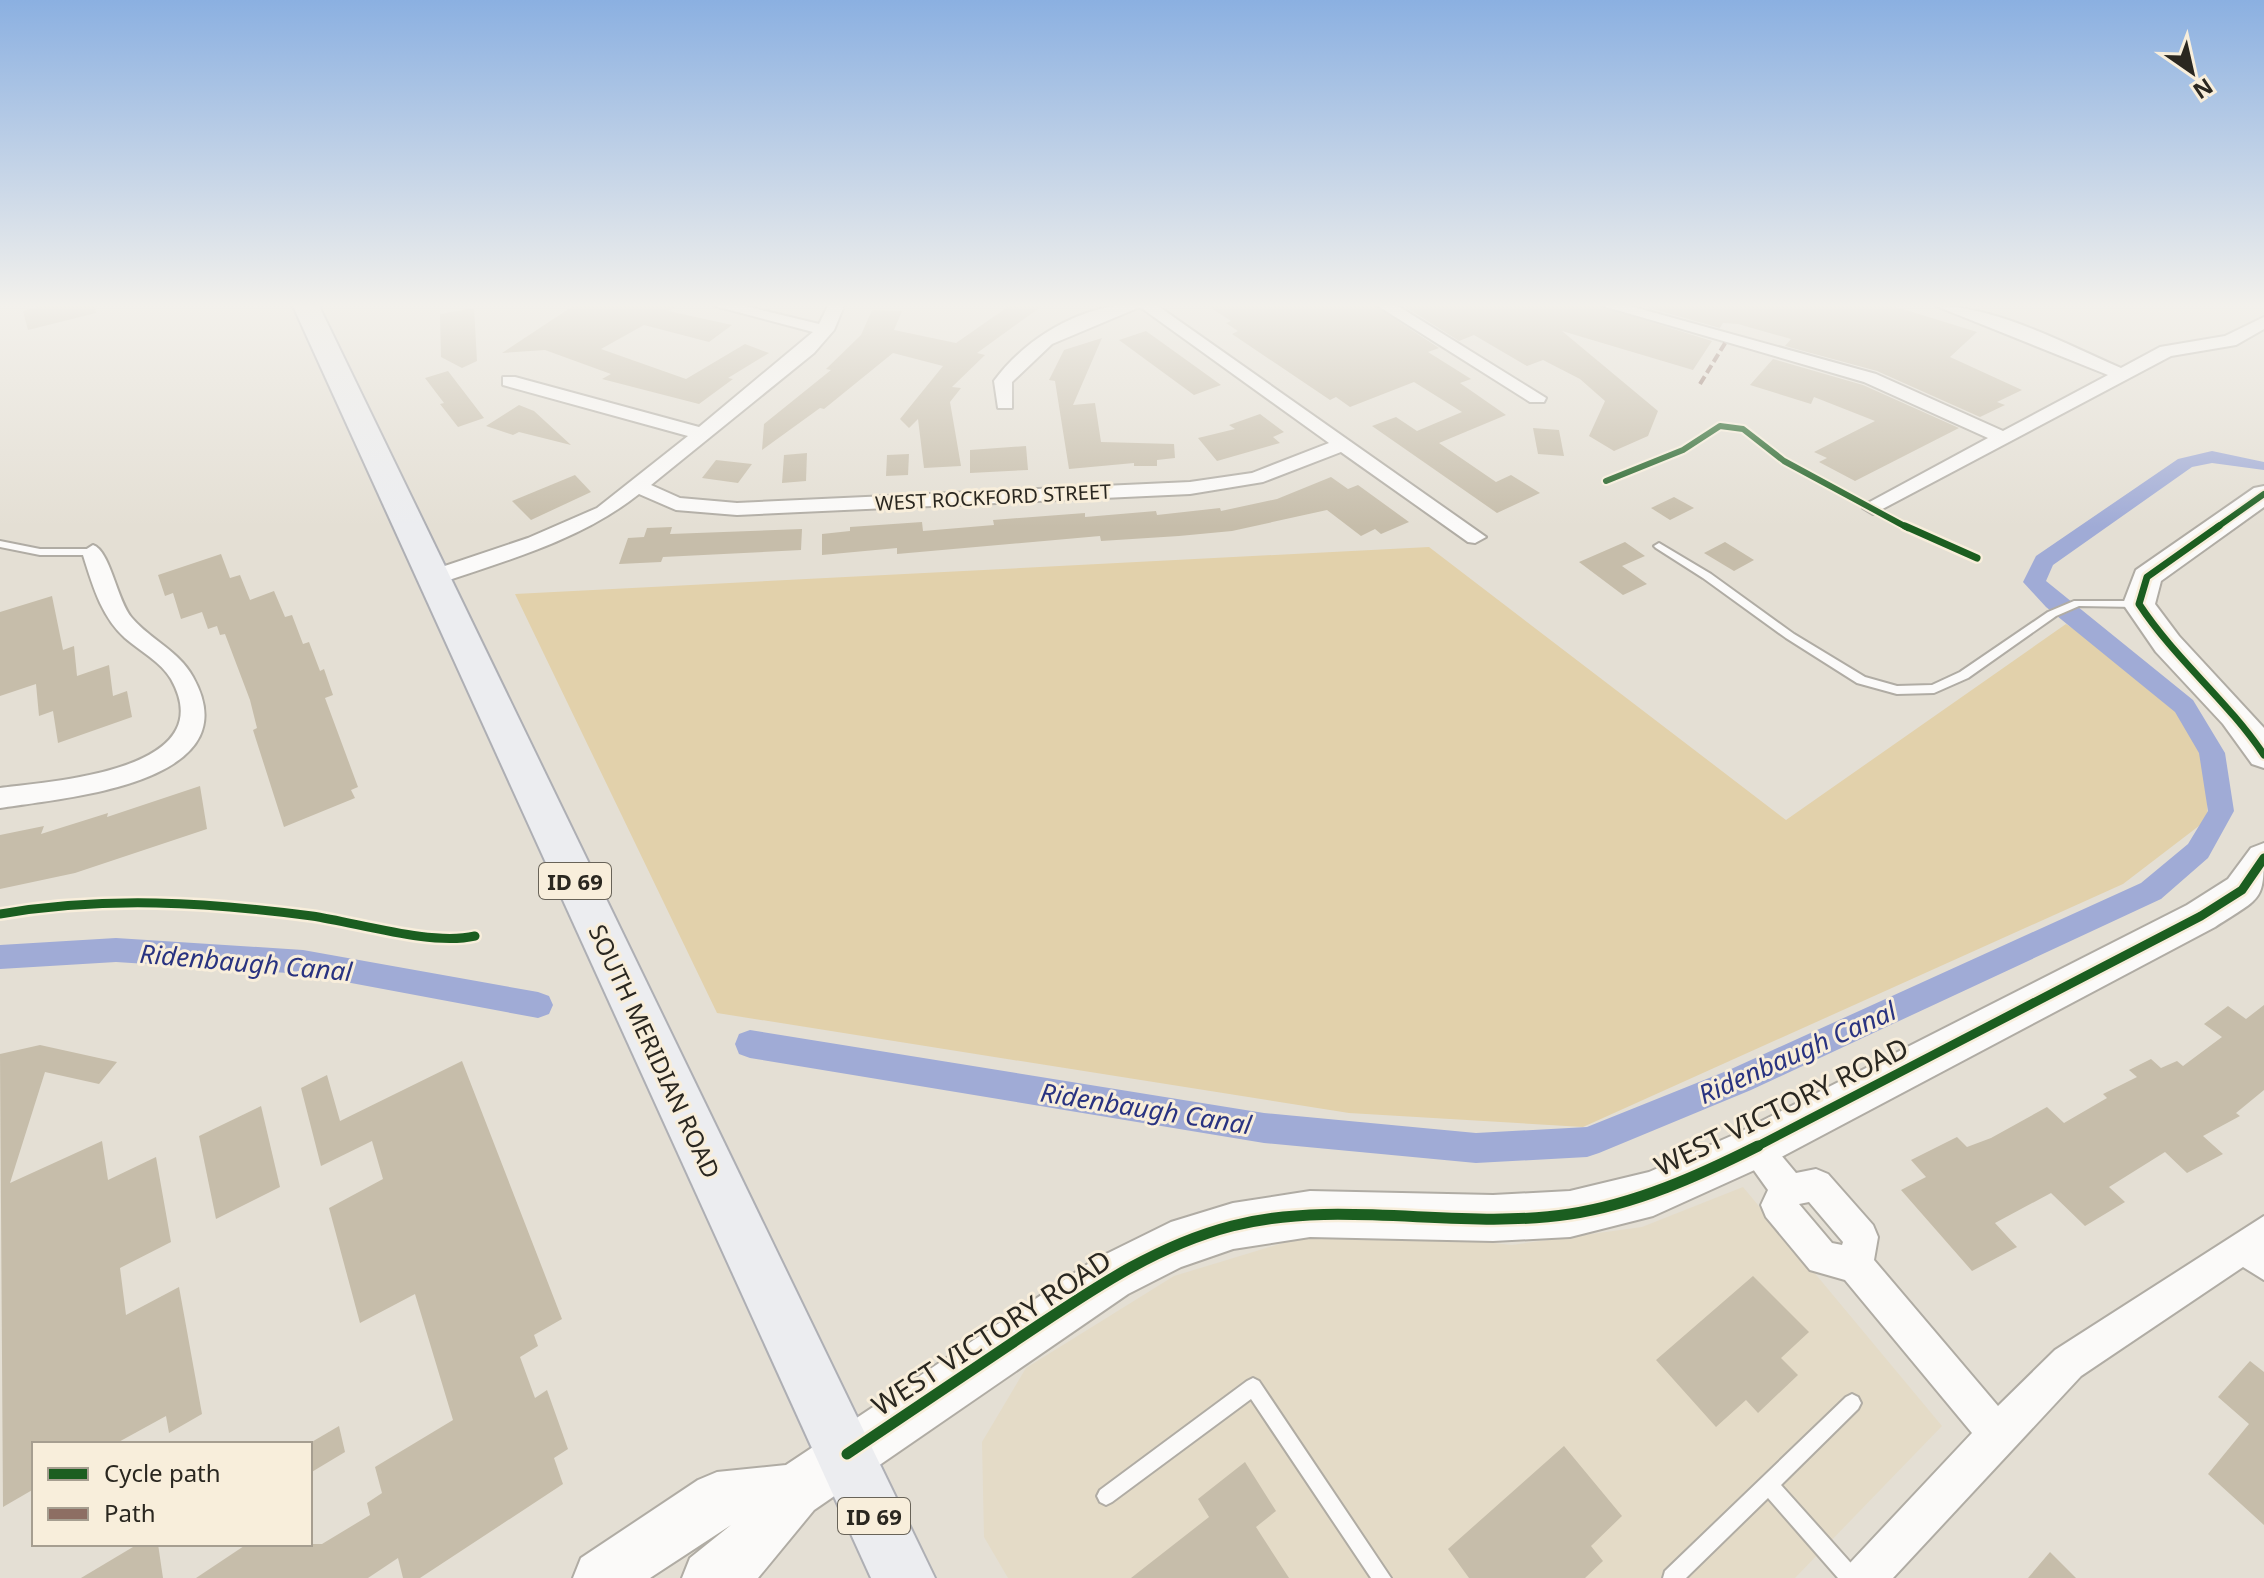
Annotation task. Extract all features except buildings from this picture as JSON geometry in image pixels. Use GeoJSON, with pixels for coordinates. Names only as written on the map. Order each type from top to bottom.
{"type":"FeatureCollection","features":[{"type":"Feature","properties":{"kind":"main road","name":"SOUTH MERIDIAN ROAD"},"geometry":{"type":"LineString","coordinates":[[340,380],[903,1578]]}},
{"type":"Feature","properties":{"kind":"main road"},"geometry":{"type":"LineString","coordinates":[[2264,494],[2147,577],[2139,604],[2163,640],[2245,723],[2264,755]]}},
{"type":"Feature","properties":{"kind":"main road","name":"WEST VICTORY ROAD"},"geometry":{"type":"LineString","coordinates":[[795,1491],[1111,1277],[1171,1246],[1233,1226],[1310,1214],[1493,1218],[1570,1214],[1653,1194],[1754,1148],[2201,916],[2242,890],[2264,858]]}},
{"type":"Feature","properties":{"kind":"main road"},"geometry":{"type":"LineString","coordinates":[[601,1578],[717,1499],[795,1491]]}},
{"type":"Feature","properties":{"kind":"main road"},"geometry":{"type":"LineString","coordinates":[[710,1578],[742,1555],[795,1491]]}},
{"type":"Feature","properties":{"kind":"street"},"geometry":{"type":"LineString","coordinates":[[432,578],[573,528],[639,487],[771,380]]}},
{"type":"Feature","properties":{"kind":"street"},"geometry":{"type":"LineString","coordinates":[[1004,380],[1005,404]]}},
{"type":"Feature","properties":{"kind":"street"},"geometry":{"type":"LineString","coordinates":[[1252,380],[1475,537]]}},
{"type":"Feature","properties":{"kind":"street"},"geometry":{"type":"LineString","coordinates":[[1507,380],[1537,398]]}},
{"type":"Feature","properties":{"kind":"street"},"geometry":{"type":"LineString","coordinates":[[1874,380],[2003,438]]}},
{"type":"Feature","properties":{"kind":"street"},"geometry":{"type":"LineString","coordinates":[[1873,508],[2111,380]]}},
{"type":"Feature","properties":{"kind":"street"},"geometry":{"type":"LineString","coordinates":[[509,381],[704,434]]}},
{"type":"Feature","properties":{"kind":"street","name":"WEST ROCKFORD STREET"},"geometry":{"type":"LineString","coordinates":[[639,487],[676,504],[737,509],[1190,488],[1256,478],[1343,444]]}},
{"type":"Feature","properties":{"kind":"street"},"geometry":{"type":"LineString","coordinates":[[0,798],[120,778],[149,768],[176,751],[190,735],[194,719],[187,686],[176,670],[117,614],[93,552]]}},
{"type":"Feature","properties":{"kind":"street"},"geometry":{"type":"LineString","coordinates":[[1754,1148],[1789,1190],[1778,1205],[1822,1258],[1855,1265],[1997,1434]]}},
{"type":"Feature","properties":{"kind":"street"},"geometry":{"type":"LineString","coordinates":[[1865,1578],[1997,1434],[2068,1363],[2258,1247]]}},
{"type":"Feature","properties":{"kind":"lane"},"geometry":{"type":"LineString","coordinates":[[0,544],[40,552],[93,552]]}},
{"type":"Feature","properties":{"kind":"lane"},"geometry":{"type":"LineString","coordinates":[[1659,546],[1707,576],[1790,636],[1861,680],[1897,690],[1934,689],[1964,675],[2052,614],[2078,603],[2139,604]]}},
{"type":"Feature","properties":{"kind":"lane"},"geometry":{"type":"LineString","coordinates":[[1106,1496],[1253,1387],[1382,1578]]}},
{"type":"Feature","properties":{"kind":"lane"},"geometry":{"type":"LineString","coordinates":[[1672,1578],[1852,1403]]}},
{"type":"Feature","properties":{"kind":"lane"},"geometry":{"type":"LineString","coordinates":[[1768,1484],[1851,1578]]}},
{"type":"Feature","properties":{"kind":"shaded area"},"geometry":{"type":"Polygon","coordinates":[[[1429,547],[1786,820],[2066,624],[2161,686],[2203,741],[2208,819],[2123,884],[1583,1127],[1349,1113],[717,1013],[515,594],[1429,547]]]}},
{"type":"Feature","properties":{"kind":"shaded area"},"geometry":{"type":"Polygon","coordinates":[[[1743,1187],[1942,1426],[1795,1578],[1008,1578],[984,1537],[982,1442],[1026,1368],[1174,1276],[1293,1240],[1388,1232],[1512,1245],[1642,1227],[1743,1187]]]}},
{"type":"Feature","properties":{"kind":"waterway","name":"Ridenbaugh Canal"},"geometry":{"type":"LineString","coordinates":[[750,1044],[1264,1128],[1476,1148],[1587,1142],[1740,1080],[2151,891],[2198,851],[2221,811],[2212,753],[2184,706],[2054,602],[2034,582],[2044,561],[2185,463],[2212,457],[2257,466]]}},
{"type":"Feature","properties":{"kind":"waterway","name":"Ridenbaugh Canal"},"geometry":{"type":"LineString","coordinates":[[0,957],[116,950],[303,962],[538,1005]]}},
{"type":"Feature","properties":{"kind":"marked path"},"geometry":{"type":"LineString","coordinates":[[1700,384],[1703,380]]}},
{"type":"Feature","properties":{"kind":"cycle path"},"geometry":{"type":"LineString","coordinates":[[1606,481],[1683,450],[1720,426],[1743,429],[1784,461],[1935,542],[1977,558]]}},
{"type":"Feature","properties":{"kind":"cycle path"},"geometry":{"type":"LineString","coordinates":[[2264,494],[2147,577],[2139,604],[2152,625],[2235,716],[2264,755]]}},
{"type":"Feature","properties":{"kind":"cycle path"},"geometry":{"type":"LineString","coordinates":[[847,1454],[1111,1277],[1171,1246],[1233,1226],[1310,1214],[1493,1218],[1570,1214],[1653,1194],[1754,1148],[2201,916],[2242,890],[2264,858]]}},
{"type":"Feature","properties":{"kind":"cycle path"},"geometry":{"type":"LineString","coordinates":[[0,914],[95,902],[167,901],[312,916],[441,939],[475,936]]}}]}
